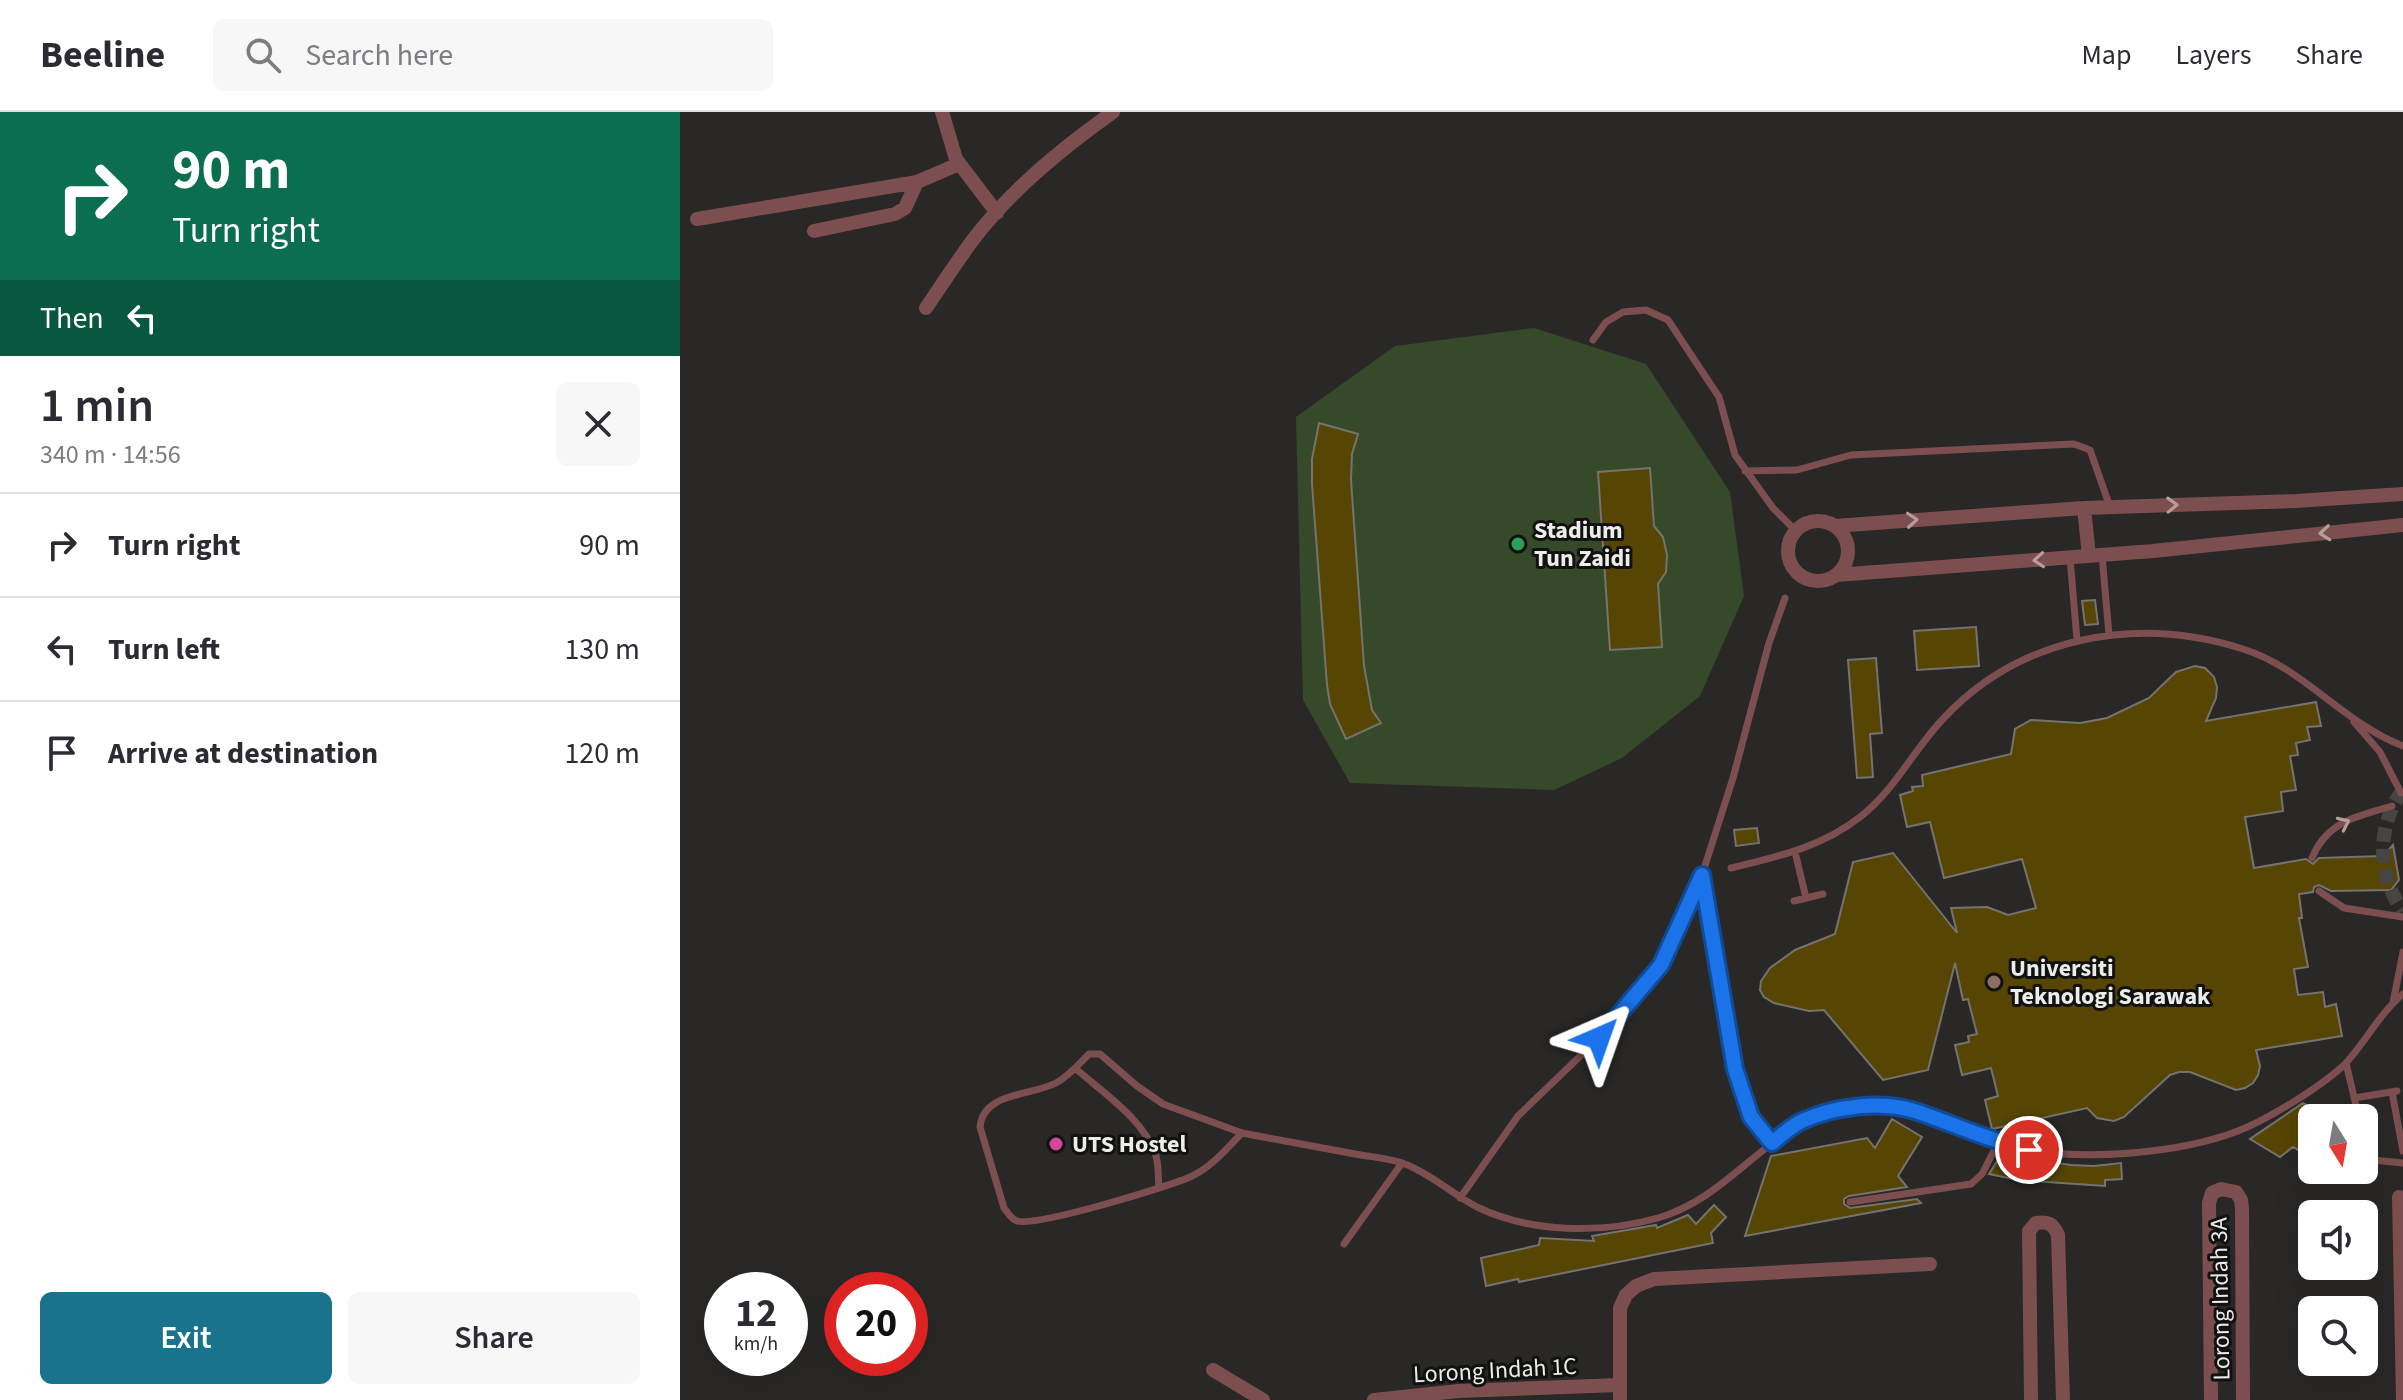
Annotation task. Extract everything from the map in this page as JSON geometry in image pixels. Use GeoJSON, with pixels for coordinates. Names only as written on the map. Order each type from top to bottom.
{"type":"FeatureCollection","features":[{"type":"Feature","properties":{"kind":"street"},"geometry":{"type":"LineString","coordinates":[[942,112],[959,164],[997,213]]}},
{"type":"Feature","properties":{"kind":"street"},"geometry":{"type":"LineString","coordinates":[[926,308],[973,240],[997,213],[1044,164],[1113,112]]}},
{"type":"Feature","properties":{"kind":"street"},"geometry":{"type":"LineString","coordinates":[[697,219],[917,182],[959,164]]}},
{"type":"Feature","properties":{"kind":"street"},"geometry":{"type":"LineString","coordinates":[[814,231],[895,214],[905,208],[917,182]]}},
{"type":"Feature","properties":{"kind":"street"},"geometry":{"type":"LineString","coordinates":[[2403,494],[2084,508],[1834,526],[1818,521],[1802,526],[1788,545],[1793,568],[1809,580],[1828,579],[1836,575],[2096,555],[2403,525]]}},
{"type":"Feature","properties":{"kind":"street"},"geometry":{"type":"LineString","coordinates":[[2084,508],[2096,555]]}},
{"type":"Feature","properties":{"kind":"street"},"geometry":{"type":"LineString","coordinates":[[1834,526],[1846,541],[1848,550],[1847,559],[1836,575]]}},
{"type":"Feature","properties":{"kind":"street","name":"Lorong Indah 3A"},"geometry":{"type":"LineString","coordinates":[[2211,1400],[2209,1203],[2212,1193],[2221,1189],[2236,1192],[2242,1209],[2243,1400]]}},
{"type":"Feature","properties":{"kind":"street"},"geometry":{"type":"LineString","coordinates":[[2399,1197],[2403,1400]]}},
{"type":"Feature","properties":{"kind":"street"},"geometry":{"type":"LineString","coordinates":[[2031,1400],[2029,1231],[2036,1223],[2046,1222],[2053,1225],[2058,1235],[2063,1400]]}},
{"type":"Feature","properties":{"kind":"street"},"geometry":{"type":"LineString","coordinates":[[1620,1392],[1620,1308],[1626,1295],[1636,1286],[1654,1279],[1930,1264]]}},
{"type":"Feature","properties":{"kind":"street"},"geometry":{"type":"LineString","coordinates":[[1213,1370],[1263,1400]]}},
{"type":"Feature","properties":{"kind":"street","name":"Lorong Indah 1C"},"geometry":{"type":"LineString","coordinates":[[1374,1400],[1459,1391],[1620,1392]]}},
{"type":"Feature","properties":{"kind":"lane"},"geometry":{"type":"LineString","coordinates":[[1593,340],[1606,322],[1623,312],[1646,310],[1668,320],[1719,397],[1735,455],[1773,508],[1796,531]]}},
{"type":"Feature","properties":{"kind":"lane"},"geometry":{"type":"LineString","coordinates":[[1745,471],[1797,470],[1851,455],[2074,444],[2090,450],[2110,507]]}},
{"type":"Feature","properties":{"kind":"lane"},"geometry":{"type":"LineString","coordinates":[[2096,555],[2109,635]]}},
{"type":"Feature","properties":{"kind":"lane"},"geometry":{"type":"LineString","coordinates":[[2070,557],[2077,640]]}},
{"type":"Feature","properties":{"kind":"lane"},"geometry":{"type":"LineString","coordinates":[[1460,1198],[1518,1116],[1607,1029],[1661,965],[1702,875],[1733,778],[1769,643],[1785,598]]}},
{"type":"Feature","properties":{"kind":"lane"},"geometry":{"type":"LineString","coordinates":[[1731,868],[1807,848],[1859,819],[1883,797],[1940,723],[1967,694],[2033,656],[2077,640],[2154,632],[2204,638],[2247,650],[2287,668],[2349,716],[2403,746]]}},
{"type":"Feature","properties":{"kind":"lane"},"geometry":{"type":"LineString","coordinates":[[2349,716],[2380,752],[2401,793]]}},
{"type":"Feature","properties":{"kind":"lane"},"geometry":{"type":"LineString","coordinates":[[2312,858],[2328,831],[2359,816],[2392,806]]}},
{"type":"Feature","properties":{"kind":"lane"},"geometry":{"type":"LineString","coordinates":[[1795,852],[1806,898]]}},
{"type":"Feature","properties":{"kind":"lane"},"geometry":{"type":"LineString","coordinates":[[1702,875],[1735,1069],[1751,1117],[1772,1143]]}},
{"type":"Feature","properties":{"kind":"lane"},"geometry":{"type":"LineString","coordinates":[[2319,891],[2344,908],[2403,917]]}},
{"type":"Feature","properties":{"kind":"lane"},"geometry":{"type":"LineString","coordinates":[[1794,901],[1823,894]]}},
{"type":"Feature","properties":{"kind":"lane"},"geometry":{"type":"LineString","coordinates":[[2393,1003],[2403,952]]}},
{"type":"Feature","properties":{"kind":"lane"},"geometry":{"type":"LineString","coordinates":[[1242,1133],[1218,1158],[1192,1176],[1159,1188],[1040,1219],[1018,1221],[1010,1217],[1004,1208],[982,1136],[981,1117],[987,1108],[998,1101],[1042,1089],[1059,1081],[1089,1054],[1100,1054],[1163,1104],[1242,1133],[1402,1163],[1460,1198],[1494,1214],[1531,1224],[1601,1229],[1662,1217],[1696,1202],[1801,1122],[1834,1111],[1860,1107],[1915,1111],[1998,1143],[2029,1150],[2103,1155],[2214,1138],[2240,1130],[2314,1088],[2346,1063],[2403,994]]}},
{"type":"Feature","properties":{"kind":"lane"},"geometry":{"type":"LineString","coordinates":[[2346,1063],[2356,1104]]}},
{"type":"Feature","properties":{"kind":"lane"},"geometry":{"type":"LineString","coordinates":[[1075,1068],[1130,1118],[1149,1140],[1157,1158],[1159,1188]]}},
{"type":"Feature","properties":{"kind":"lane"},"geometry":{"type":"LineString","coordinates":[[2354,1098],[2394,1092],[2403,1151]]}},
{"type":"Feature","properties":{"kind":"lane"},"geometry":{"type":"LineString","coordinates":[[1850,1202],[1971,1184],[1982,1174],[1998,1143]]}},
{"type":"Feature","properties":{"kind":"lane"},"geometry":{"type":"LineString","coordinates":[[2378,1160],[2403,1163]]}},
{"type":"Feature","properties":{"kind":"lane"},"geometry":{"type":"LineString","coordinates":[[1344,1244],[1402,1163]]}},
{"type":"Feature","properties":{"kind":"green space","name":"Stadium Tun Zaidi"},"geometry":{"type":"Polygon","coordinates":[[[1534,328],[1646,364],[1730,492],[1744,596],[1700,696],[1622,758],[1554,790],[1350,783],[1303,700],[1296,417],[1395,346],[1534,328]]]}},
{"type":"Feature","properties":{"kind":"building"},"geometry":{"type":"Polygon","coordinates":[[[1319,423],[1358,434],[1352,454],[1351,480],[1364,666],[1372,710],[1381,723],[1346,739],[1330,704],[1327,685],[1312,484],[1312,459],[1319,423]]]}},
{"type":"Feature","properties":{"kind":"building"},"geometry":{"type":"Polygon","coordinates":[[[1650,468],[1654,526],[1663,537],[1667,555],[1666,572],[1658,584],[1662,647],[1610,650],[1598,472],[1650,468]]]}},
{"type":"Feature","properties":{"kind":"building"},"geometry":{"type":"Polygon","coordinates":[[[2095,600],[2098,624],[2085,625],[2082,601],[2095,600]]]}},
{"type":"Feature","properties":{"kind":"building"},"geometry":{"type":"Polygon","coordinates":[[[1976,627],[1979,666],[1917,670],[1914,631],[1976,627]]]}},
{"type":"Feature","properties":{"kind":"building"},"geometry":{"type":"Polygon","coordinates":[[[1876,658],[1882,733],[1870,734],[1873,777],[1857,778],[1848,660],[1876,658]]]}},
{"type":"Feature","properties":{"kind":"building"},"geometry":{"type":"Polygon","coordinates":[[[2195,666],[2205,668],[2214,677],[2217,687],[2216,698],[2206,721],[2316,702],[2321,726],[2307,727],[2310,740],[2296,743],[2298,755],[2290,756],[2296,790],[2281,792],[2283,811],[2245,817],[2254,868],[2306,859],[2313,864],[2319,858],[2383,856],[2393,845],[2399,880],[2391,890],[2331,891],[2319,885],[2314,887],[2313,892],[2299,894],[2302,918],[2299,918],[2308,967],[2294,969],[2298,995],[2323,992],[2325,1007],[2336,1004],[2342,1036],[2256,1050],[2260,1066],[2258,1075],[2245,1088],[2236,1090],[2190,1072],[2179,1072],[2170,1075],[2124,1117],[2114,1121],[2097,1118],[2087,1108],[1992,1129],[1985,1100],[1998,1096],[1991,1068],[1962,1075],[1955,1045],[1969,1042],[1968,1036],[1977,1034],[1968,999],[1963,1000],[1955,963],[1928,1070],[1883,1080],[1824,1010],[1809,1011],[1774,1003],[1764,997],[1760,990],[1761,981],[1770,968],[1795,950],[1835,934],[1853,862],[1893,853],[1957,933],[1951,908],[1987,907],[2008,915],[2036,908],[2022,859],[1944,878],[1930,822],[1907,827],[1900,795],[1913,791],[1912,787],[1923,786],[1922,775],[2011,754],[2015,729],[2031,720],[2080,723],[2107,718],[2149,698],[2176,672],[2195,666]]]}},
{"type":"Feature","properties":{"kind":"building"},"geometry":{"type":"Polygon","coordinates":[[[1757,828],[1759,843],[1736,846],[1734,830],[1757,828]]]}},
{"type":"Feature","properties":{"kind":"building"},"geometry":{"type":"Polygon","coordinates":[[[2298,1106],[2298,1150],[2293,1147],[2280,1157],[2250,1139],[2298,1106]]]}},
{"type":"Feature","properties":{"kind":"building"},"geometry":{"type":"Polygon","coordinates":[[[1892,1119],[1922,1137],[1898,1176],[1907,1187],[1849,1196],[1844,1199],[1844,1204],[1850,1208],[1917,1199],[1921,1203],[1745,1236],[1771,1156],[1867,1138],[1875,1148],[1892,1119]]]}},
{"type":"Feature","properties":{"kind":"building"},"geometry":{"type":"Polygon","coordinates":[[[2001,1155],[2071,1165],[2121,1163],[2122,1179],[2105,1180],[2105,1186],[2018,1180],[1989,1174],[2001,1155]]]}},
{"type":"Feature","properties":{"kind":"building"},"geometry":{"type":"Polygon","coordinates":[[[1714,1205],[1726,1217],[1711,1233],[1713,1243],[1486,1286],[1481,1258],[1539,1245],[1540,1238],[1594,1241],[1592,1236],[1656,1225],[1657,1228],[1688,1215],[1696,1224],[1714,1205]]]}},
{"type":"Feature","properties":{"kind":"tunnel"},"geometry":{"type":"LineString","coordinates":[[2403,790],[2388,819],[2383,850],[2388,882],[2403,911]]}},
{"type":"Feature","properties":{"kind":"place","name":"Stadium Tun Zaidi"},"geometry":{"type":"Point","coordinates":[1518,544]}},
{"type":"Feature","properties":{"kind":"place","name":"Universiti Teknologi Sarawak"},"geometry":{"type":"Point","coordinates":[1994,982]}},
{"type":"Feature","properties":{"kind":"place","name":"UTS Hostel"},"geometry":{"type":"Point","coordinates":[1056,1144]}},
{"type":"Feature","properties":{"kind":"route"},"geometry":{"type":"LineString","coordinates":[[1599,1038],[1661,965],[1702,875],[1735,1069],[1751,1117],[1772,1143],[1801,1122],[1834,1111],[1860,1107],[1915,1111],[1998,1143],[2029,1150]]}}]}
